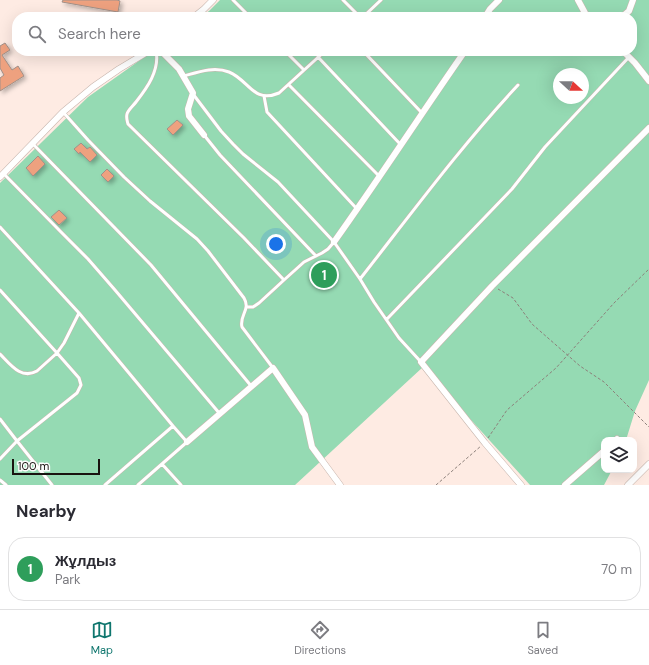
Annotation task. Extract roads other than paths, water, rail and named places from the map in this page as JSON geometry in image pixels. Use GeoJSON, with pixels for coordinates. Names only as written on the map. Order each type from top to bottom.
{"type":"FeatureCollection","features":[{"type":"Feature","properties":{"kind":"street"},"geometry":{"type":"LineString","coordinates":[[200,12],[213,0]]}},
{"type":"Feature","properties":{"kind":"street"},"geometry":{"type":"LineString","coordinates":[[488,12],[499,0]]}},
{"type":"Feature","properties":{"kind":"street"},"geometry":{"type":"LineString","coordinates":[[578,0],[584,12]]}},
{"type":"Feature","properties":{"kind":"street"},"geometry":{"type":"LineString","coordinates":[[628,12],[633,0]]}},
{"type":"Feature","properties":{"kind":"street"},"geometry":{"type":"LineString","coordinates":[[2,175],[63,112],[93,87],[141,56]]}},
{"type":"Feature","properties":{"kind":"street"},"geometry":{"type":"LineString","coordinates":[[166,56],[184,76],[192,93],[188,109],[189,116],[204,135]]}},
{"type":"Feature","properties":{"kind":"street"},"geometry":{"type":"LineString","coordinates":[[334,242],[462,56]]}},
{"type":"Feature","properties":{"kind":"street"},"geometry":{"type":"LineString","coordinates":[[629,57],[649,81]]}},
{"type":"Feature","properties":{"kind":"street"},"geometry":{"type":"LineString","coordinates":[[521,485],[485,443],[421,362],[492,286],[649,128]]}},
{"type":"Feature","properties":{"kind":"street"},"geometry":{"type":"LineString","coordinates":[[187,442],[273,368],[305,415],[312,448],[340,485]]}},
{"type":"Feature","properties":{"kind":"street"},"geometry":{"type":"LineString","coordinates":[[565,485],[601,454]]}},
{"type":"Feature","properties":{"kind":"street"},"geometry":{"type":"LineString","coordinates":[[628,485],[649,464]]}},
{"type":"Feature","properties":{"kind":"lane"},"geometry":{"type":"LineString","coordinates":[[233,0],[245,12]]}},
{"type":"Feature","properties":{"kind":"lane"},"geometry":{"type":"LineString","coordinates":[[343,0],[355,12]]}},
{"type":"Feature","properties":{"kind":"lane"},"geometry":{"type":"LineString","coordinates":[[369,12],[382,0]]}},
{"type":"Feature","properties":{"kind":"lane"},"geometry":{"type":"LineString","coordinates":[[157,56],[155,70],[152,77],[143,93],[127,113],[126,118],[128,124],[238,232],[284,280]]}},
{"type":"Feature","properties":{"kind":"lane"},"geometry":{"type":"LineString","coordinates":[[290,56],[304,70]]}},
{"type":"Feature","properties":{"kind":"lane"},"geometry":{"type":"LineString","coordinates":[[368,56],[422,113]]}},
{"type":"Feature","properties":{"kind":"lane"},"geometry":{"type":"LineString","coordinates":[[184,76],[202,70],[219,70],[229,72],[236,75],[254,92],[264,96],[272,96],[279,93],[289,85],[318,57],[401,145]]}},
{"type":"Feature","properties":{"kind":"lane"},"geometry":{"type":"LineString","coordinates":[[387,319],[512,189],[545,147],[629,57]]}},
{"type":"Feature","properties":{"kind":"lane"},"geometry":{"type":"LineString","coordinates":[[289,85],[380,177]]}},
{"type":"Feature","properties":{"kind":"lane"},"geometry":{"type":"LineString","coordinates":[[360,279],[463,148],[518,85]]}},
{"type":"Feature","properties":{"kind":"lane"},"geometry":{"type":"LineString","coordinates":[[192,93],[221,131],[233,144],[278,182],[334,242],[399,338],[421,362]]}},
{"type":"Feature","properties":{"kind":"lane"},"geometry":{"type":"LineString","coordinates":[[264,96],[267,112],[357,209]]}},
{"type":"Feature","properties":{"kind":"lane"},"geometry":{"type":"LineString","coordinates":[[63,112],[124,177],[150,201],[197,239],[208,251],[244,298],[246,307],[241,322],[242,327],[273,368]]}},
{"type":"Feature","properties":{"kind":"lane"},"geometry":{"type":"LineString","coordinates":[[204,135],[220,155],[316,256]]}},
{"type":"Feature","properties":{"kind":"lane"},"geometry":{"type":"LineString","coordinates":[[32,143],[151,265],[252,387]]}},
{"type":"Feature","properties":{"kind":"lane"},"geometry":{"type":"LineString","coordinates":[[2,175],[88,259],[220,414]]}},
{"type":"Feature","properties":{"kind":"lane"},"geometry":{"type":"LineString","coordinates":[[0,227],[79,313],[187,442],[138,485]]}},
{"type":"Feature","properties":{"kind":"lane"},"geometry":{"type":"LineString","coordinates":[[246,307],[253,307],[259,303],[304,262],[328,249],[334,242]]}},
{"type":"Feature","properties":{"kind":"lane"},"geometry":{"type":"LineString","coordinates":[[0,290],[79,378],[81,385],[77,392],[17,441],[0,459]]}},
{"type":"Feature","properties":{"kind":"lane"},"geometry":{"type":"LineString","coordinates":[[0,354],[13,368],[22,373],[27,374],[37,371],[57,353],[64,343],[79,313]]}},
{"type":"Feature","properties":{"kind":"lane"},"geometry":{"type":"LineString","coordinates":[[0,419],[52,485]]}},
{"type":"Feature","properties":{"kind":"lane"},"geometry":{"type":"LineString","coordinates":[[105,485],[173,426]]}},
{"type":"Feature","properties":{"kind":"lane"},"geometry":{"type":"LineString","coordinates":[[162,464],[182,485]]}},
{"type":"Feature","properties":{"kind":"place","name":"Жұлдыз"},"geometry":{"type":"Point","coordinates":[324,275]}}]}
